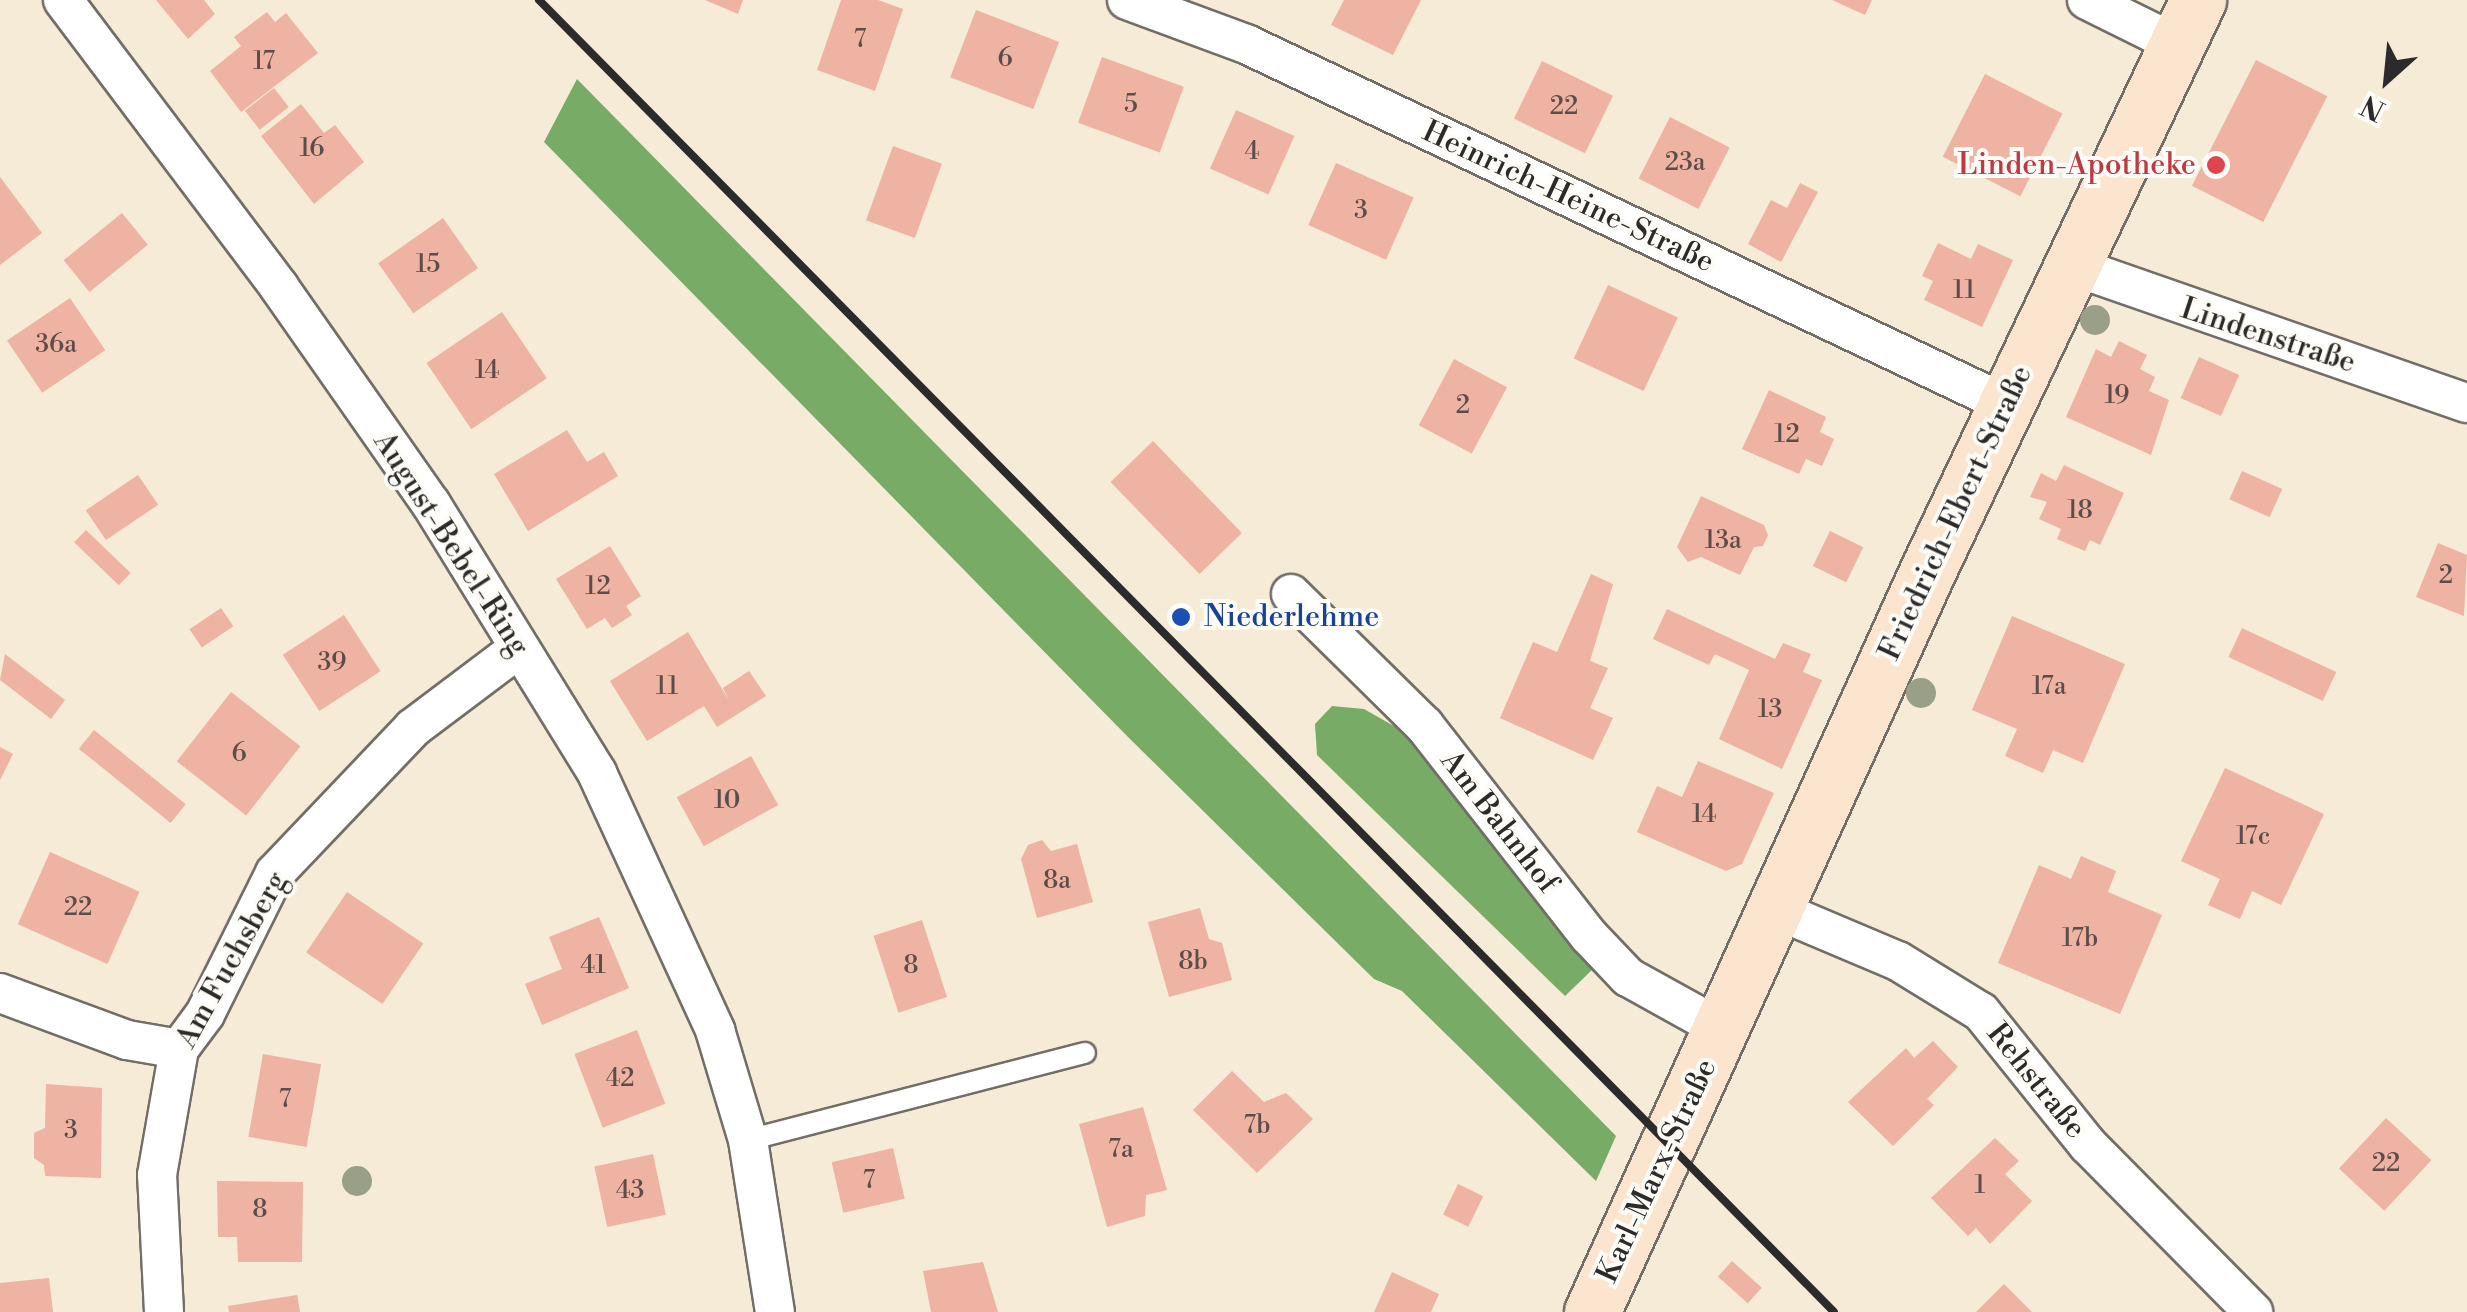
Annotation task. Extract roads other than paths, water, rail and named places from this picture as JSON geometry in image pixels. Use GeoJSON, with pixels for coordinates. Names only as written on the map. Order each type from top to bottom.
{"type":"FeatureCollection","features":[{"type":"Feature","properties":{"kind":"street","name":"August-Bebel-Ring"},"geometry":{"type":"LineString","coordinates":[[63,0],[311,332],[430,504],[596,772],[673,928],[715,1030],[748,1140],[775,1312]]}},
{"type":"Feature","properties":{"kind":"street","name":"Heinrich-Heine-Straße"},"geometry":{"type":"LineString","coordinates":[[1126,0],[1246,44],[2006,404]]}},
{"type":"Feature","properties":{"kind":"street"},"geometry":{"type":"LineString","coordinates":[[2087,0],[2186,21]]}},
{"type":"Feature","properties":{"kind":"street","name":"Friedrich-Ebert-Straße"},"geometry":{"type":"LineString","coordinates":[[1722,1030],[2006,404],[2186,21]]}},
{"type":"Feature","properties":{"kind":"street","name":"Lindenstraße"},"geometry":{"type":"LineString","coordinates":[[2070,265],[2467,403]]}},
{"type":"Feature","properties":{"kind":"street","name":"Am Bahnhof"},"geometry":{"type":"LineString","coordinates":[[1291,594],[1424,725],[1589,936],[1628,977],[1722,1030]]}},
{"type":"Feature","properties":{"kind":"street","name":"Am Fuchsberg"},"geometry":{"type":"LineString","coordinates":[[164,1312],[157,1175],[180,1049],[205,1014],[276,874],[413,728],[518,648]]}},
{"type":"Feature","properties":{"kind":"street","name":"Rehstraße"},"geometry":{"type":"LineString","coordinates":[[1777,910],[1898,960],[1981,1012],[2088,1145],[2254,1312]]}},
{"type":"Feature","properties":{"kind":"street"},"geometry":{"type":"LineString","coordinates":[[0,994],[127,1040],[180,1049]]}},
{"type":"Feature","properties":{"kind":"street","name":"Karl-Marx-Straße"},"geometry":{"type":"LineString","coordinates":[[1592,1312],[1722,1030]]}},
{"type":"Feature","properties":{"kind":"lane"},"geometry":{"type":"LineString","coordinates":[[748,1140],[1085,1053]]}},
{"type":"Feature","properties":{"kind":"railway"},"geometry":{"type":"LineString","coordinates":[[539,0],[1834,1312]]}},
{"type":"Feature","properties":{"kind":"place","name":"Linden-Apotheke"},"geometry":{"type":"Point","coordinates":[2216,165]}},
{"type":"Feature","properties":{"kind":"place","name":"Niederlehme"},"geometry":{"type":"Point","coordinates":[1181,617]}}]}
